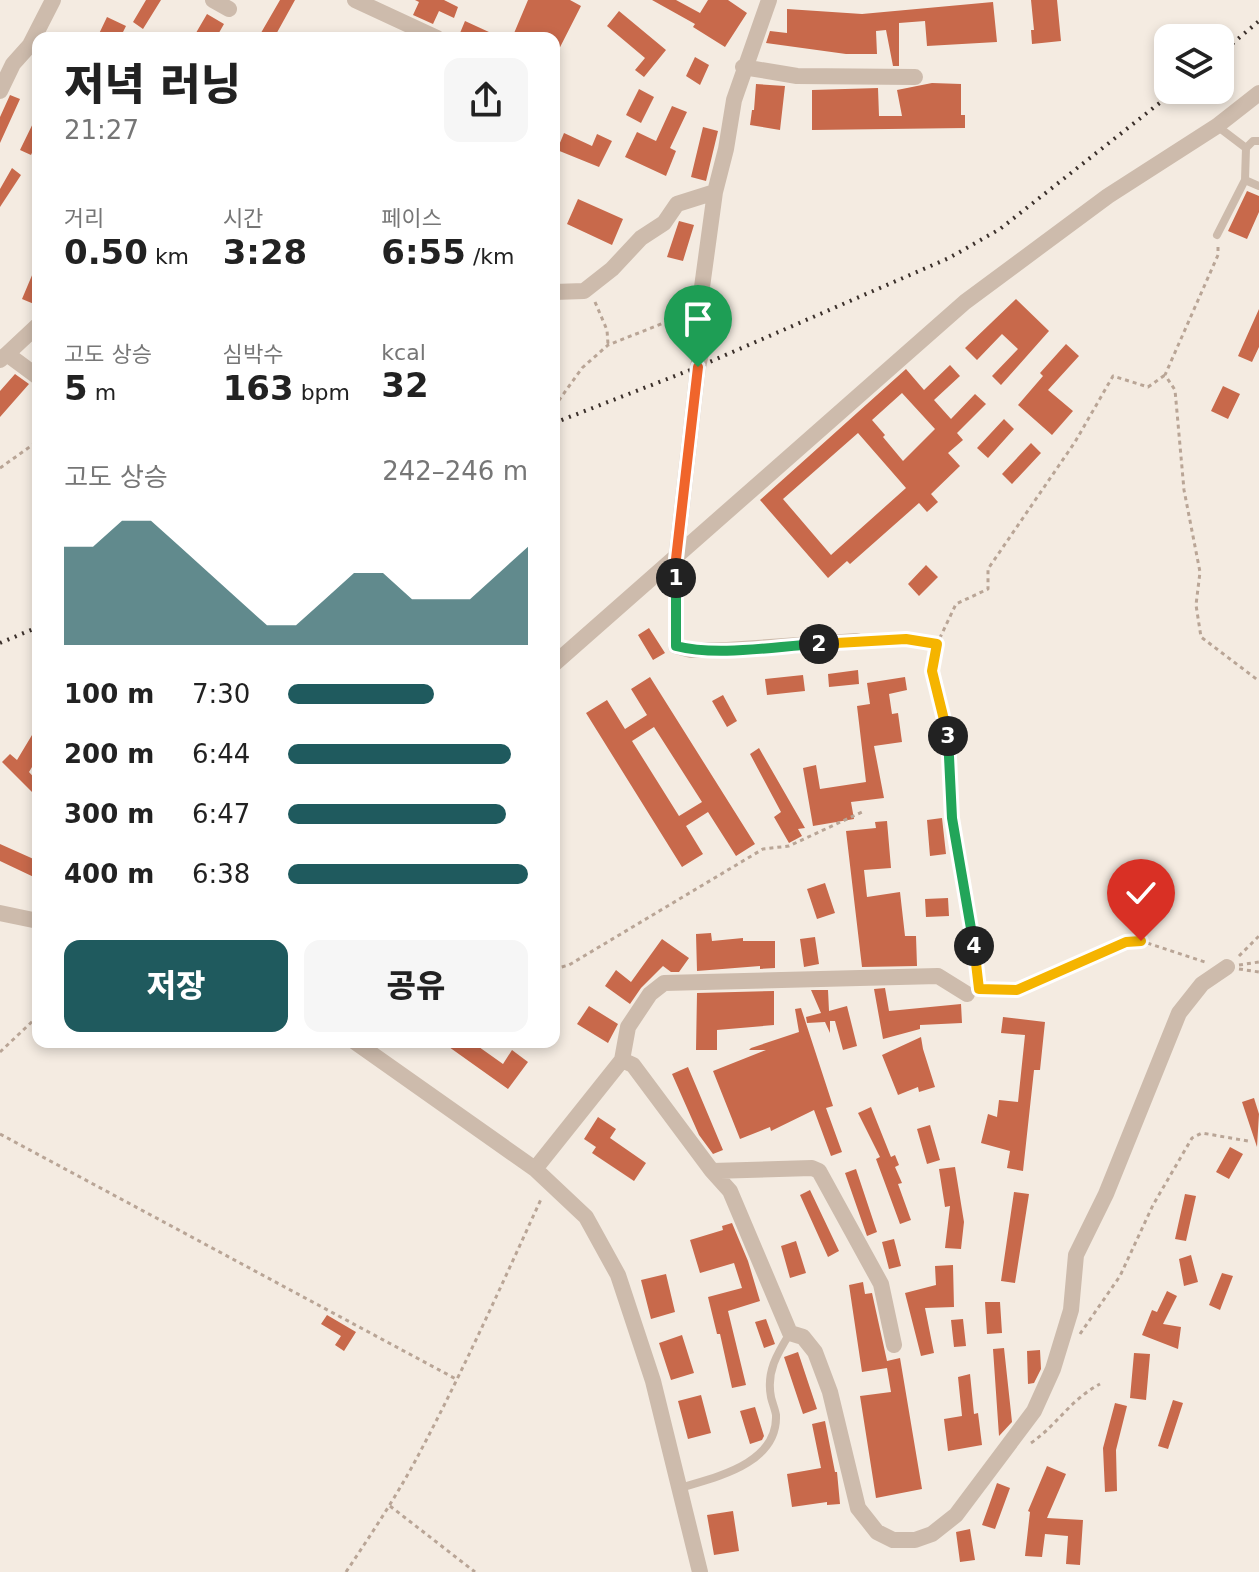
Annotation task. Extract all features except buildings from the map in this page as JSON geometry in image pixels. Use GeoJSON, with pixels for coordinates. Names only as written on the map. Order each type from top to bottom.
{"type":"FeatureCollection","features":[{"type":"Feature","properties":{"kind":"street"},"geometry":{"type":"LineString","coordinates":[[37,32],[53,0]]}},
{"type":"Feature","properties":{"kind":"street"},"geometry":{"type":"LineString","coordinates":[[213,0],[229,9]]}},
{"type":"Feature","properties":{"kind":"street"},"geometry":{"type":"LineString","coordinates":[[355,0],[424,32]]}},
{"type":"Feature","properties":{"kind":"street"},"geometry":{"type":"LineString","coordinates":[[769,0],[743,67],[715,192],[699,309],[705,335],[698,367],[676,559],[676,646],[691,650],[727,650],[857,641]]}},
{"type":"Feature","properties":{"kind":"street"},"geometry":{"type":"LineString","coordinates":[[0,91],[13,64],[32,41]]}},
{"type":"Feature","properties":{"kind":"street"},"geometry":{"type":"LineString","coordinates":[[743,67],[797,76],[915,77]]}},
{"type":"Feature","properties":{"kind":"street"},"geometry":{"type":"LineString","coordinates":[[560,659],[965,302],[1108,196],[1217,126],[1259,93]]}},
{"type":"Feature","properties":{"kind":"street"},"geometry":{"type":"LineString","coordinates":[[560,292],[584,291],[612,269],[641,238],[664,223],[677,204],[715,192]]}},
{"type":"Feature","properties":{"kind":"street"},"geometry":{"type":"LineString","coordinates":[[32,331],[4,357],[32,373]]}},
{"type":"Feature","properties":{"kind":"street"},"geometry":{"type":"LineString","coordinates":[[0,913],[32,920]]}},
{"type":"Feature","properties":{"kind":"street"},"geometry":{"type":"LineString","coordinates":[[622,1060],[633,1065],[730,1191],[790,1333],[803,1337],[815,1352],[830,1392],[858,1508],[877,1532],[893,1540],[915,1540],[932,1534],[956,1515],[1034,1411],[1053,1369],[1071,1310],[1076,1255],[1106,1194],[1179,1013],[1202,984],[1227,967]]}},
{"type":"Feature","properties":{"kind":"street"},"geometry":{"type":"LineString","coordinates":[[535,1169],[622,1060],[628,1027],[650,994],[664,983],[938,976],[967,994]]}},
{"type":"Feature","properties":{"kind":"street"},"geometry":{"type":"LineString","coordinates":[[364,1048],[535,1169],[586,1217],[618,1275],[653,1381],[700,1572]]}},
{"type":"Feature","properties":{"kind":"street"},"geometry":{"type":"LineString","coordinates":[[712,1171],[812,1168],[819,1171],[881,1284],[894,1345]]}},
{"type":"Feature","properties":{"kind":"lane"},"geometry":{"type":"LineString","coordinates":[[1217,126],[1246,148]]}},
{"type":"Feature","properties":{"kind":"lane"},"geometry":{"type":"LineString","coordinates":[[1217,235],[1245,180],[1246,148],[1253,141],[1259,141]]}},
{"type":"Feature","properties":{"kind":"lane"},"geometry":{"type":"LineString","coordinates":[[1245,180],[1259,186]]}},
{"type":"Feature","properties":{"kind":"lane"},"geometry":{"type":"LineString","coordinates":[[679,1488],[720,1476],[754,1459],[769,1443],[776,1416],[770,1394],[770,1368],[790,1333]]}},
{"type":"Feature","properties":{"kind":"path"},"geometry":{"type":"LineString","coordinates":[[1217,235],[1218,255],[1165,375],[1148,387],[1113,376],[1075,442],[988,569],[988,589],[956,604],[937,644],[932,671],[947,733],[952,818],[969,906],[979,989],[1017,990],[1126,942],[1141,941],[1201,962],[1259,972]]}},
{"type":"Feature","properties":{"kind":"path"},"geometry":{"type":"LineString","coordinates":[[584,291],[596,304],[607,330],[608,345]]}},
{"type":"Feature","properties":{"kind":"path"},"geometry":{"type":"LineString","coordinates":[[560,399],[582,368],[608,345],[699,309]]}},
{"type":"Feature","properties":{"kind":"path"},"geometry":{"type":"LineString","coordinates":[[1165,375],[1175,390],[1184,490],[1200,572],[1196,605],[1201,637],[1259,681]]}},
{"type":"Feature","properties":{"kind":"path"},"geometry":{"type":"LineString","coordinates":[[0,468],[32,445]]}},
{"type":"Feature","properties":{"kind":"path"},"geometry":{"type":"LineString","coordinates":[[857,641],[906,639],[937,644]]}},
{"type":"Feature","properties":{"kind":"path"},"geometry":{"type":"LineString","coordinates":[[560,967],[569,965],[763,849],[789,846],[862,812]]}},
{"type":"Feature","properties":{"kind":"path"},"geometry":{"type":"LineString","coordinates":[[1227,967],[1259,936]]}},
{"type":"Feature","properties":{"kind":"path"},"geometry":{"type":"LineString","coordinates":[[1227,967],[1259,962]]}},
{"type":"Feature","properties":{"kind":"path"},"geometry":{"type":"LineString","coordinates":[[0,1052],[32,1022]]}},
{"type":"Feature","properties":{"kind":"path"},"geometry":{"type":"LineString","coordinates":[[1077,1338],[1120,1276],[1153,1205],[1192,1138],[1202,1133],[1248,1141]]}},
{"type":"Feature","properties":{"kind":"path"},"geometry":{"type":"LineString","coordinates":[[0,1134],[456,1379]]}},
{"type":"Feature","properties":{"kind":"path"},"geometry":{"type":"LineString","coordinates":[[346,1572],[390,1506],[420,1452],[549,1181]]}},
{"type":"Feature","properties":{"kind":"path"},"geometry":{"type":"LineString","coordinates":[[1028,1445],[1048,1431],[1080,1395],[1100,1384]]}},
{"type":"Feature","properties":{"kind":"path"},"geometry":{"type":"LineString","coordinates":[[390,1506],[475,1572]]}},
{"type":"Feature","properties":{"kind":"railway"},"geometry":{"type":"LineString","coordinates":[[1234,42],[1259,21]]}},
{"type":"Feature","properties":{"kind":"railway"},"geometry":{"type":"LineString","coordinates":[[560,421],[698,367],[949,258],[1000,229],[1158,104]]}},
{"type":"Feature","properties":{"kind":"railway"},"geometry":{"type":"LineString","coordinates":[[0,643],[32,630]]}},
{"type":"Feature","properties":{"kind":"route"},"geometry":{"type":"LineString","coordinates":[[698,367],[676,559],[676,646],[691,650],[727,650],[906,639],[937,644],[932,671],[947,733],[952,818],[969,906],[979,989],[1017,990],[1126,942],[1141,941]]}}]}
